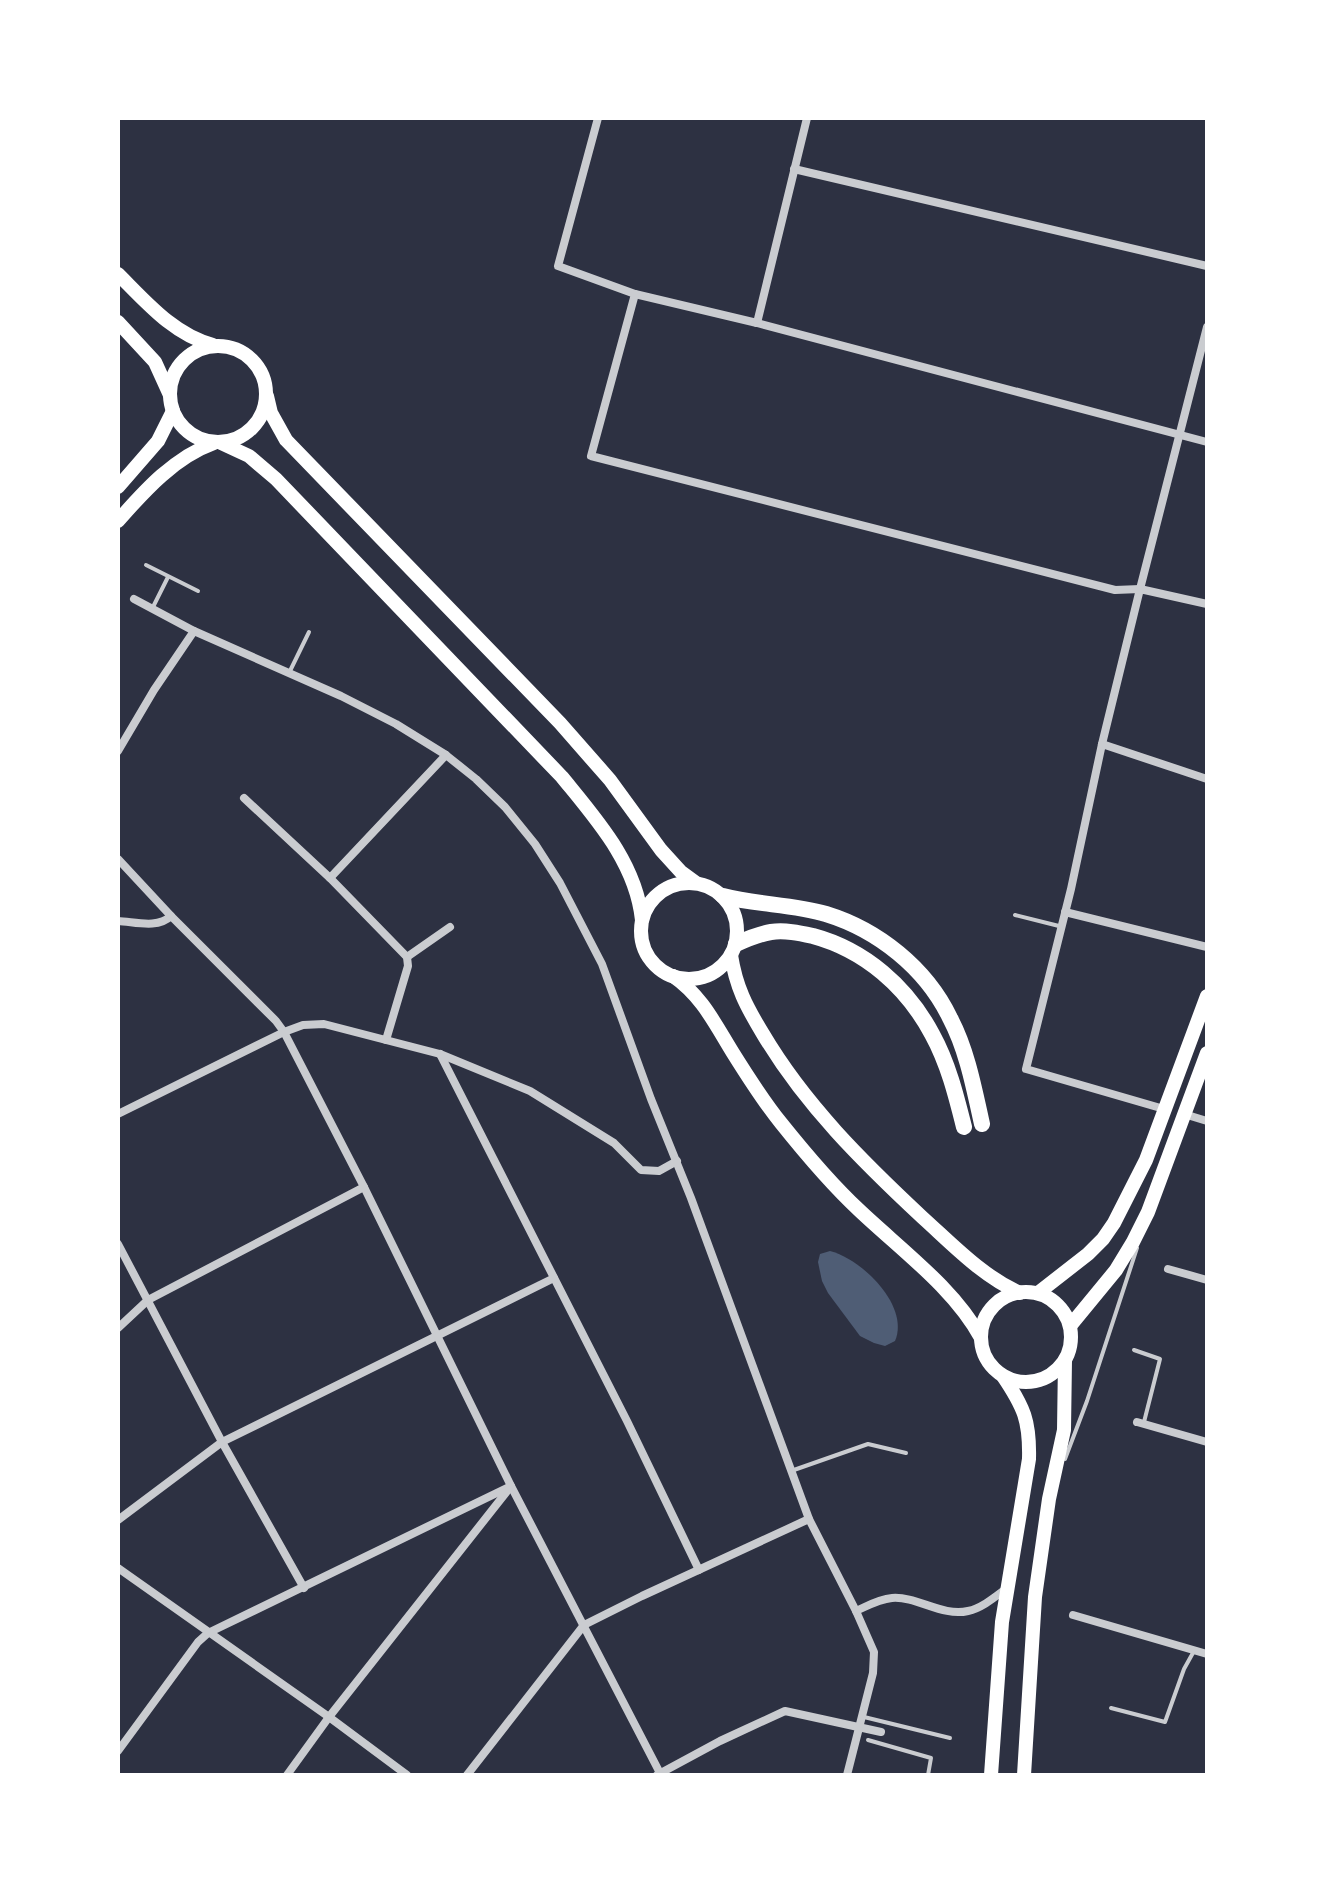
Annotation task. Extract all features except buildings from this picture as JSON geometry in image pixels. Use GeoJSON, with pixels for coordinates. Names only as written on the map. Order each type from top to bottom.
{"type":"FeatureCollection","features":[{"type":"Feature","properties":{"kind":"highway"},"geometry":{"type":"LineString","coordinates":[[723,896],[825,914],[867,932],[899,954],[931,985],[951,1019],[974,1088],[982,1124]]}},
{"type":"Feature","properties":{"kind":"highway"},"geometry":{"type":"LineString","coordinates":[[733,949],[772,932],[796,933],[839,945],[877,968],[909,999],[934,1036],[954,1087],[964,1127]]}},
{"type":"Feature","properties":{"kind":"main road"},"geometry":{"type":"LineString","coordinates":[[118,274],[171,325],[189,337],[236,349],[253,360],[263,377],[271,413],[286,440],[569,733],[610,780],[671,862],[696,883]]}},
{"type":"Feature","properties":{"kind":"main road"},"geometry":{"type":"LineString","coordinates":[[118,322],[155,362],[170,395],[173,411],[185,429],[203,440],[249,456],[276,479],[562,777],[621,856],[636,887],[642,920],[642,943],[653,964],[686,985],[702,1002],[760,1095],[789,1133],[855,1207],[950,1295],[973,1322],[981,1338]]}},
{"type":"Feature","properties":{"kind":"main road"},"geometry":{"type":"LineString","coordinates":[[170,395],[176,371],[184,361],[205,348],[217,346]]}},
{"type":"Feature","properties":{"kind":"main road"},"geometry":{"type":"LineString","coordinates":[[118,521],[169,469],[198,448],[233,441],[253,428],[265,408],[267,396]]}},
{"type":"Feature","properties":{"kind":"main road"},"geometry":{"type":"LineString","coordinates":[[118,487],[158,441],[173,411]]}},
{"type":"Feature","properties":{"kind":"main road"},"geometry":{"type":"LineString","coordinates":[[642,920],[652,899],[672,885],[684,882],[706,885],[723,896],[736,918],[738,931],[733,949],[735,980],[742,998],[770,1047],[809,1101],[857,1156],[952,1245],[995,1279],[1020,1293]]}},
{"type":"Feature","properties":{"kind":"main road"},"geometry":{"type":"LineString","coordinates":[[673,976],[702,978],[719,969],[733,949]]}},
{"type":"Feature","properties":{"kind":"main road"},"geometry":{"type":"LineString","coordinates":[[1038,1293],[1073,1267],[1103,1239],[1114,1223],[1141,1171],[1207,996]]}},
{"type":"Feature","properties":{"kind":"main road"},"geometry":{"type":"LineString","coordinates":[[1070,1326],[1116,1270],[1133,1242],[1148,1212],[1207,1053]]}},
{"type":"Feature","properties":{"kind":"main road"},"geometry":{"type":"LineString","coordinates":[[991,1775],[999,1652],[1027,1472],[1029,1435],[1021,1405],[1003,1376],[990,1363],[981,1338],[989,1312],[1002,1299],[1020,1293],[1038,1293],[1060,1308],[1070,1326],[1071,1343],[1065,1360],[1064,1430],[1049,1499],[1035,1597],[1024,1775]]}},
{"type":"Feature","properties":{"kind":"main road"},"geometry":{"type":"LineString","coordinates":[[1003,1376],[1020,1382],[1037,1381],[1053,1373],[1065,1360]]}},
{"type":"Feature","properties":{"kind":"street"},"geometry":{"type":"LineString","coordinates":[[598,118],[558,266],[635,294],[757,323],[1207,442]]}},
{"type":"Feature","properties":{"kind":"street"},"geometry":{"type":"LineString","coordinates":[[757,323],[807,118]]}},
{"type":"Feature","properties":{"kind":"street"},"geometry":{"type":"LineString","coordinates":[[794,169],[1207,266]]}},
{"type":"Feature","properties":{"kind":"street"},"geometry":{"type":"LineString","coordinates":[[635,294],[591,456],[1115,590],[1140,589],[1207,604]]}},
{"type":"Feature","properties":{"kind":"street"},"geometry":{"type":"LineString","coordinates":[[1164,1109],[1026,1069],[1062,927],[1102,744],[1207,327]]}},
{"type":"Feature","properties":{"kind":"street"},"geometry":{"type":"LineString","coordinates":[[134,599],[194,631],[341,696],[396,724],[446,755],[505,807],[535,844],[560,883],[602,964],[809,1519],[874,1652],[873,1673],[847,1775]]}},
{"type":"Feature","properties":{"kind":"street"},"geometry":{"type":"LineString","coordinates":[[118,751],[194,631]]}},
{"type":"Feature","properties":{"kind":"street"},"geometry":{"type":"LineString","coordinates":[[1102,744],[1207,779]]}},
{"type":"Feature","properties":{"kind":"street"},"geometry":{"type":"LineString","coordinates":[[330,878],[446,755]]}},
{"type":"Feature","properties":{"kind":"street"},"geometry":{"type":"LineString","coordinates":[[244,798],[330,878],[407,957],[408,966],[386,1040]]}},
{"type":"Feature","properties":{"kind":"street"},"geometry":{"type":"LineString","coordinates":[[118,859],[284,1032],[659,1774],[785,1711],[881,1732]]}},
{"type":"Feature","properties":{"kind":"street"},"geometry":{"type":"LineString","coordinates":[[1065,912],[1207,947]]}},
{"type":"Feature","properties":{"kind":"street"},"geometry":{"type":"LineString","coordinates":[[118,921],[155,924],[164,923],[171,916]]}},
{"type":"Feature","properties":{"kind":"street"},"geometry":{"type":"LineString","coordinates":[[407,957],[450,927]]}},
{"type":"Feature","properties":{"kind":"street"},"geometry":{"type":"LineString","coordinates":[[118,1114],[284,1032],[303,1025],[324,1024],[440,1054],[530,1091],[614,1143],[641,1170],[659,1171],[677,1161]]}},
{"type":"Feature","properties":{"kind":"street"},"geometry":{"type":"LineString","coordinates":[[440,1054],[627,1421],[699,1570]]}},
{"type":"Feature","properties":{"kind":"street"},"geometry":{"type":"LineString","coordinates":[[1184,1114],[1207,1121]]}},
{"type":"Feature","properties":{"kind":"street"},"geometry":{"type":"LineString","coordinates":[[118,1328],[148,1300],[364,1187]]}},
{"type":"Feature","properties":{"kind":"street"},"geometry":{"type":"LineString","coordinates":[[118,1244],[222,1442],[304,1588]]}},
{"type":"Feature","properties":{"kind":"street"},"geometry":{"type":"LineString","coordinates":[[1168,1269],[1207,1280]]}},
{"type":"Feature","properties":{"kind":"street"},"geometry":{"type":"LineString","coordinates":[[118,1520],[222,1442],[554,1278]]}},
{"type":"Feature","properties":{"kind":"street"},"geometry":{"type":"LineString","coordinates":[[1140,1423],[1207,1442]]}},
{"type":"Feature","properties":{"kind":"street"},"geometry":{"type":"LineString","coordinates":[[118,1751],[198,1642],[208,1633],[511,1486]]}},
{"type":"Feature","properties":{"kind":"street"},"geometry":{"type":"LineString","coordinates":[[287,1775],[511,1486]]}},
{"type":"Feature","properties":{"kind":"street"},"geometry":{"type":"LineString","coordinates":[[467,1775],[584,1625],[809,1519]]}},
{"type":"Feature","properties":{"kind":"street"},"geometry":{"type":"LineString","coordinates":[[118,1568],[407,1775]]}},
{"type":"Feature","properties":{"kind":"street"},"geometry":{"type":"LineString","coordinates":[[856,1611],[889,1598],[900,1598],[967,1612],[1007,1588]]}},
{"type":"Feature","properties":{"kind":"street"},"geometry":{"type":"LineString","coordinates":[[1073,1615],[1207,1654]]}},
{"type":"Feature","properties":{"kind":"lane"},"geometry":{"type":"LineString","coordinates":[[146,565],[198,591]]}},
{"type":"Feature","properties":{"kind":"lane"},"geometry":{"type":"LineString","coordinates":[[152,608],[168,577]]}},
{"type":"Feature","properties":{"kind":"lane"},"geometry":{"type":"LineString","coordinates":[[289,673],[309,632]]}},
{"type":"Feature","properties":{"kind":"lane"},"geometry":{"type":"LineString","coordinates":[[1015,915],[1062,927]]}},
{"type":"Feature","properties":{"kind":"lane"},"geometry":{"type":"LineString","coordinates":[[1049,1499],[1092,1386],[1148,1212]]}},
{"type":"Feature","properties":{"kind":"lane"},"geometry":{"type":"LineString","coordinates":[[1134,1350],[1160,1359],[1140,1423]]}},
{"type":"Feature","properties":{"kind":"lane"},"geometry":{"type":"LineString","coordinates":[[791,1471],[868,1444],[906,1453]]}},
{"type":"Feature","properties":{"kind":"lane"},"geometry":{"type":"LineString","coordinates":[[1111,1708],[1165,1722],[1184,1669],[1194,1651]]}},
{"type":"Feature","properties":{"kind":"lane"},"geometry":{"type":"LineString","coordinates":[[861,1717],[950,1738]]}},
{"type":"Feature","properties":{"kind":"lane"},"geometry":{"type":"LineString","coordinates":[[868,1740],[931,1758],[928,1775]]}},
{"type":"Feature","properties":{"kind":"water"},"geometry":{"type":"Polygon","coordinates":[[[830,1251],[856,1264],[880,1286],[896,1313],[898,1327],[895,1341],[885,1346],[860,1336],[828,1293],[818,1262],[820,1254],[830,1251]]]}}]}
